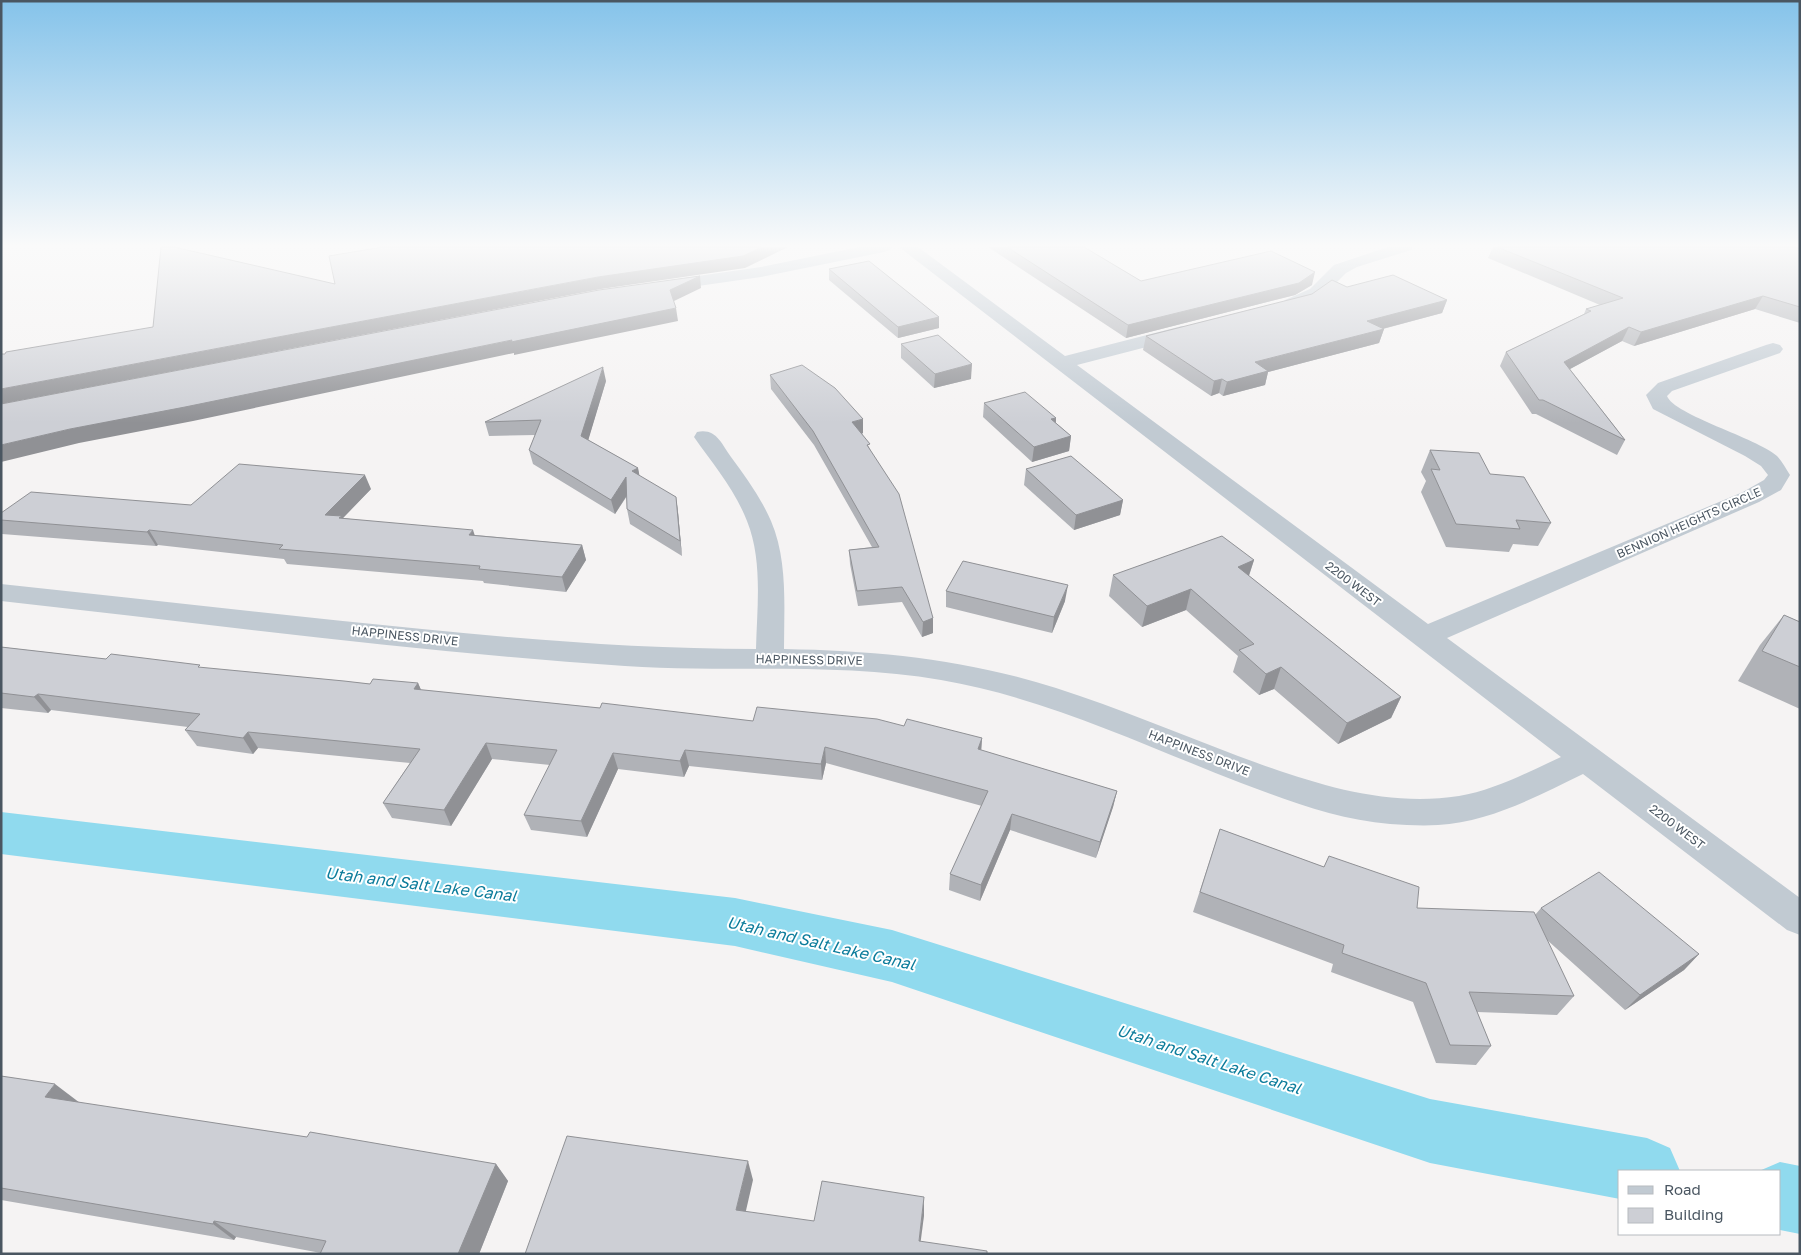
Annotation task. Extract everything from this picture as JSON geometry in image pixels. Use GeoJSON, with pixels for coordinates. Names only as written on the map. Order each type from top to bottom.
{"type":"FeatureCollection","features":[{"type":"Feature","properties":{"kind":"street","name":"2200 WEST"},"geometry":{"type":"LineString","coordinates":[[985,306],[1800,920]]}},
{"type":"Feature","properties":{"kind":"street"},"geometry":{"type":"LineString","coordinates":[[1274,309],[1285,306]]}},
{"type":"Feature","properties":{"kind":"street"},"geometry":{"type":"LineString","coordinates":[[1062,363],[1197,328]]}},
{"type":"Feature","properties":{"kind":"street","name":"BENNION HEIGHTS CIRCLE"},"geometry":{"type":"LineString","coordinates":[[1423,637],[1751,497],[1774,485],[1779,475],[1769,462],[1753,451],[1678,416],[1660,405],[1656,395],[1665,387],[1772,349]]}},
{"type":"Feature","properties":{"kind":"street"},"geometry":{"type":"LineString","coordinates":[[705,437],[752,504],[763,534],[770,569],[770,659]]}},
{"type":"Feature","properties":{"kind":"street","name":"HAPPINESS DRIVE"},"geometry":{"type":"LineString","coordinates":[[1,592],[534,649],[672,659],[830,658],[888,662],[944,670],[999,682],[1114,721],[1297,790],[1362,807],[1422,813],[1478,806],[1528,786],[1585,758]]}},
{"type":"Feature","properties":{"kind":"building"},"geometry":{"type":"Polygon","coordinates":[[[155,306],[446,306],[1,389],[1,354],[153,327],[155,306]]]}},
{"type":"Feature","properties":{"kind":"building"},"geometry":{"type":"Polygon","coordinates":[[[517,306],[675,306],[676,308],[70,429],[1,445],[1,404],[517,306]]]}},
{"type":"Feature","properties":{"kind":"building"},"geometry":{"type":"Polygon","coordinates":[[[873,306],[925,306],[939,317],[898,327],[873,306]]]}},
{"type":"Feature","properties":{"kind":"building"},"geometry":{"type":"Polygon","coordinates":[[[1098,306],[1207,306],[1128,325],[1098,306]]]}},
{"type":"Feature","properties":{"kind":"building"},"geometry":{"type":"Polygon","coordinates":[[[1266,306],[1426,306],[1367,321],[1384,329],[1255,362],[1268,371],[1227,382],[1222,379],[1214,381],[1146,336],[1266,306]]]}},
{"type":"Feature","properties":{"kind":"building"},"geometry":{"type":"Polygon","coordinates":[[[1598,306],[1731,306],[1641,332],[1629,327],[1564,362],[1625,440],[1543,400],[1539,400],[1506,352],[1591,311],[1586,309],[1598,306]]]}},
{"type":"Feature","properties":{"kind":"building"},"geometry":{"type":"Polygon","coordinates":[[[938,335],[972,364],[935,374],[901,344],[938,335]]]}},
{"type":"Feature","properties":{"kind":"building"},"geometry":{"type":"Polygon","coordinates":[[[802,365],[835,388],[863,419],[852,422],[870,444],[867,445],[899,494],[933,618],[923,622],[902,587],[857,591],[849,550],[879,547],[813,431],[770,375],[802,365]]]}},
{"type":"Feature","properties":{"kind":"building"},"geometry":{"type":"Polygon","coordinates":[[[603,367],[581,436],[638,468],[632,471],[676,497],[680,541],[627,509],[626,477],[611,500],[529,450],[541,420],[485,422],[603,367]]]}},
{"type":"Feature","properties":{"kind":"building"},"geometry":{"type":"Polygon","coordinates":[[[1025,392],[1056,418],[1051,419],[1071,436],[1034,447],[984,403],[1025,392]]]}},
{"type":"Feature","properties":{"kind":"building"},"geometry":{"type":"Polygon","coordinates":[[[1430,450],[1479,453],[1490,474],[1524,477],[1551,523],[1516,520],[1520,529],[1456,524],[1431,469],[1440,470],[1430,450]]]}},
{"type":"Feature","properties":{"kind":"building"},"geometry":{"type":"Polygon","coordinates":[[[1071,456],[1123,500],[1076,515],[1026,469],[1071,456]]]}},
{"type":"Feature","properties":{"kind":"building"},"geometry":{"type":"Polygon","coordinates":[[[239,464],[365,475],[325,515],[342,516],[339,518],[473,530],[469,535],[582,545],[562,577],[479,569],[480,566],[279,549],[283,545],[149,530],[147,532],[1,520],[1,513],[31,492],[191,505],[239,464]]]}},
{"type":"Feature","properties":{"kind":"building"},"geometry":{"type":"Polygon","coordinates":[[[1222,536],[1254,560],[1238,567],[1401,697],[1347,723],[1281,667],[1266,674],[1239,650],[1254,644],[1191,589],[1147,606],[1113,575],[1222,536]]]}},
{"type":"Feature","properties":{"kind":"building"},"geometry":{"type":"Polygon","coordinates":[[[963,561],[1068,585],[1054,617],[946,591],[963,561]]]}},
{"type":"Feature","properties":{"kind":"building"},"geometry":{"type":"Polygon","coordinates":[[[1784,615],[1800,622],[1800,667],[1762,651],[1784,615]]]}},
{"type":"Feature","properties":{"kind":"building"},"geometry":{"type":"Polygon","coordinates":[[[1,647],[106,659],[111,654],[200,665],[198,667],[370,684],[373,679],[418,683],[414,689],[600,708],[602,703],[753,721],[757,707],[877,719],[904,726],[907,719],[982,738],[978,749],[1117,791],[1100,842],[1012,814],[981,885],[950,874],[988,791],[825,747],[821,764],[685,750],[680,761],[613,753],[581,821],[524,815],[557,750],[486,743],[444,810],[383,803],[420,749],[248,732],[243,738],[185,730],[200,714],[38,694],[34,697],[1,693],[1,647]]]}},
{"type":"Feature","properties":{"kind":"building"},"geometry":{"type":"Polygon","coordinates":[[[1220,829],[1324,867],[1329,856],[1419,887],[1417,908],[1534,912],[1574,996],[1469,992],[1491,1046],[1450,1045],[1426,983],[1342,953],[1344,945],[1200,892],[1220,829]]]}},
{"type":"Feature","properties":{"kind":"building"},"geometry":{"type":"Polygon","coordinates":[[[1599,872],[1699,954],[1640,995],[1541,908],[1599,872]]]}},
{"type":"Feature","properties":{"kind":"building"},"geometry":{"type":"Polygon","coordinates":[[[1,1076],[55,1084],[45,1097],[307,1137],[310,1132],[496,1164],[458,1254],[320,1254],[326,1241],[214,1221],[213,1224],[1,1188],[1,1076]]]}},
{"type":"Feature","properties":{"kind":"building"},"geometry":{"type":"Polygon","coordinates":[[[567,1136],[748,1161],[736,1210],[814,1221],[822,1181],[924,1197],[919,1241],[987,1251],[987,1254],[525,1254],[567,1136]]]}},
{"type":"Feature","properties":{"kind":"waterway","name":"Utah and Salt Lake Canal"},"geometry":{"type":"LineString","coordinates":[[1,833],[735,922],[892,956],[1430,1131],[1642,1170]]}},
{"type":"Feature","properties":{"kind":"waterway","name":"Utah and Salt Lake Canal"},"geometry":{"type":"LineString","coordinates":[[1781,1196],[1800,1200]]}}]}
